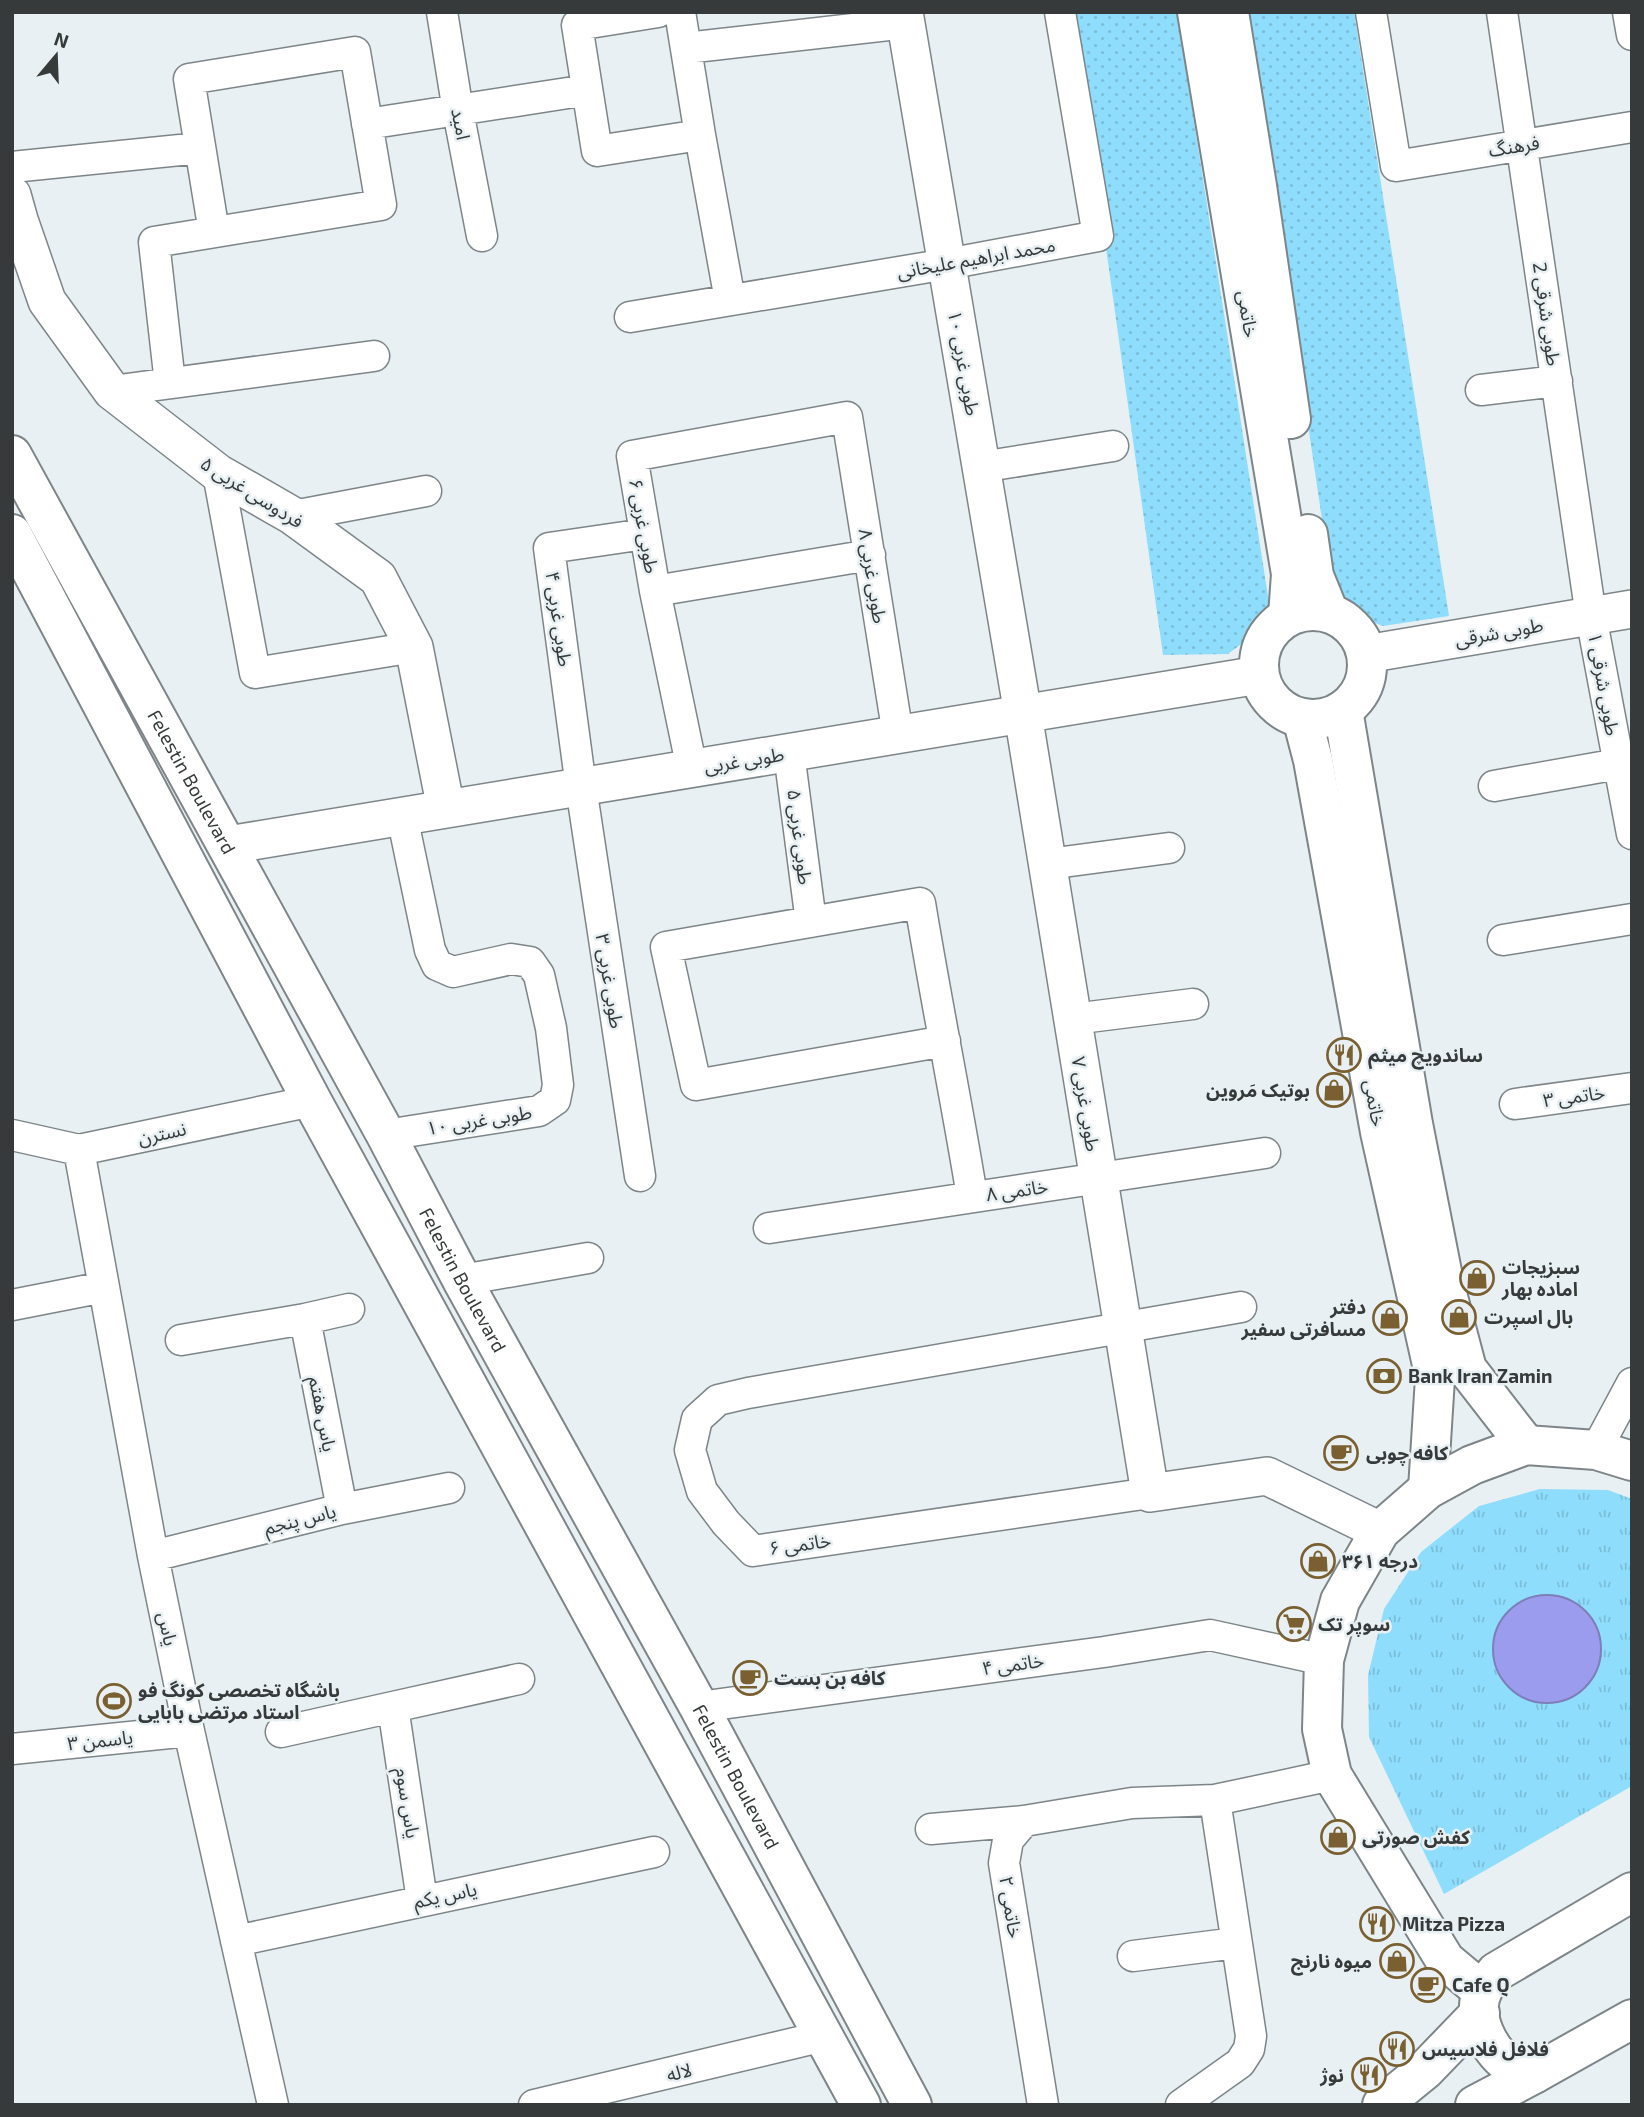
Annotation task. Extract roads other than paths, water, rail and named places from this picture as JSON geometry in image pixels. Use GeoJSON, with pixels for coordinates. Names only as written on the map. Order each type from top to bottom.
{"type":"FeatureCollection","features":[{"type":"Feature","properties":{"kind":"main road","name":"خاتمی"},"geometry":{"type":"LineString","coordinates":[[1197,12],[1291,574],[1288,616]]}},
{"type":"Feature","properties":{"kind":"main road","name":"خاتمی"},"geometry":{"type":"LineString","coordinates":[[1229,12],[1314,576],[1329,613]]}},
{"type":"Feature","properties":{"kind":"main road","name":"Felestin Boulevard"},"geometry":{"type":"LineString","coordinates":[[12,455],[228,845],[462,1280],[699,1707],[912,2105]]}},
{"type":"Feature","properties":{"kind":"main road"},"geometry":{"type":"LineString","coordinates":[[12,534],[312,1101],[861,2105]]}},
{"type":"Feature","properties":{"kind":"main road"},"geometry":{"type":"LineString","coordinates":[[1301,611],[1329,613],[1353,628],[1361,640],[1366,654],[1367,670],[1363,685],[1355,699],[1343,710],[1330,716],[1316,719],[1287,713],[1274,703],[1259,675],[1258,657],[1263,640],[1274,626],[1288,616],[1301,611]]}},
{"type":"Feature","properties":{"kind":"main road","name":"خاتمی"},"geometry":{"type":"LineString","coordinates":[[1343,710],[1413,1124],[1444,1282],[1467,1368],[1525,1445]]}},
{"type":"Feature","properties":{"kind":"main road","name":"خاتمی"},"geometry":{"type":"LineString","coordinates":[[1302,718],[1313,760],[1380,1132],[1435,1378],[1428,1489]]}},
{"type":"Feature","properties":{"kind":"main road"},"geometry":{"type":"LineString","coordinates":[[1534,2074],[1513,2067],[1496,2053],[1484,2035],[1481,2002],[1445,1960],[1332,1775],[1322,1729],[1324,1660],[1340,1601],[1380,1531],[1428,1489],[1472,1465],[1525,1445],[1596,1450],[1632,1461]]}},
{"type":"Feature","properties":{"kind":"main road"},"geometry":{"type":"LineString","coordinates":[[1382,2105],[1425,2070],[1481,2002],[1496,1972],[1632,1892]]}},
{"type":"Feature","properties":{"kind":"main road"},"geometry":{"type":"LineString","coordinates":[[1475,2105],[1632,2019]]}},
{"type":"Feature","properties":{"kind":"street","name":"امید"},"geometry":{"type":"LineString","coordinates":[[442,12],[482,236]]}},
{"type":"Feature","properties":{"kind":"street"},"geometry":{"type":"LineString","coordinates":[[658,12],[577,25],[597,151],[700,135]]}},
{"type":"Feature","properties":{"kind":"street"},"geometry":{"type":"LineString","coordinates":[[680,12],[730,300]]}},
{"type":"Feature","properties":{"kind":"street","name":"محمد ابراهیم علیخانی"},"geometry":{"type":"LineString","coordinates":[[630,317],[1098,236],[1060,12]]}},
{"type":"Feature","properties":{"kind":"street","name":"فرهنگ"},"geometry":{"type":"LineString","coordinates":[[1371,12],[1396,166],[1632,127]]}},
{"type":"Feature","properties":{"kind":"street","name":"طوبی شرقی 2"},"geometry":{"type":"LineString","coordinates":[[1502,12],[1591,616]]}},
{"type":"Feature","properties":{"kind":"street"},"geometry":{"type":"LineString","coordinates":[[1628,12],[1632,35]]}},
{"type":"Feature","properties":{"kind":"street"},"geometry":{"type":"LineString","coordinates":[[686,48],[905,17]]}},
{"type":"Feature","properties":{"kind":"street","name":"طوبی غربی ۱۰"},"geometry":{"type":"LineString","coordinates":[[905,17],[1023,714]]}},
{"type":"Feature","properties":{"kind":"street"},"geometry":{"type":"LineString","coordinates":[[170,383],[154,242],[381,205],[355,52],[189,79],[214,232]]}},
{"type":"Feature","properties":{"kind":"street"},"geometry":{"type":"LineString","coordinates":[[367,124],[587,90]]}},
{"type":"Feature","properties":{"kind":"street"},"geometry":{"type":"LineString","coordinates":[[12,167],[200,148]]}},
{"type":"Feature","properties":{"kind":"street","name":"فردوسی غربی ۵"},"geometry":{"type":"LineString","coordinates":[[12,195],[47,302],[112,391],[218,473],[293,516],[378,578],[414,647],[446,809]]}},
{"type":"Feature","properties":{"kind":"street"},"geometry":{"type":"LineString","coordinates":[[112,391],[374,356]]}},
{"type":"Feature","properties":{"kind":"street"},"geometry":{"type":"LineString","coordinates":[[1481,390],[1557,381]]}},
{"type":"Feature","properties":{"kind":"street","name":"طوبی غربی ۶"},"geometry":{"type":"LineString","coordinates":[[692,769],[655,591],[632,456],[847,417]]}},
{"type":"Feature","properties":{"kind":"street","name":"طوبی غربی ۸"},"geometry":{"type":"LineString","coordinates":[[847,417],[898,735]]}},
{"type":"Feature","properties":{"kind":"street"},"geometry":{"type":"LineString","coordinates":[[981,467],[1113,446]]}},
{"type":"Feature","properties":{"kind":"street"},"geometry":{"type":"LineString","coordinates":[[218,473],[255,673],[414,647]]}},
{"type":"Feature","properties":{"kind":"street"},"geometry":{"type":"LineString","coordinates":[[293,516],[426,491]]}},
{"type":"Feature","properties":{"kind":"street","name":"طوبی غربی ۴"},"geometry":{"type":"LineString","coordinates":[[581,787],[549,548],[645,534]]}},
{"type":"Feature","properties":{"kind":"street"},"geometry":{"type":"LineString","coordinates":[[655,591],[870,555]]}},
{"type":"Feature","properties":{"kind":"street","name":"طوبی شرقی"},"geometry":{"type":"LineString","coordinates":[[1366,654],[1632,609]]}},
{"type":"Feature","properties":{"kind":"street","name":"طوبی شرقی ۱"},"geometry":{"type":"LineString","coordinates":[[1591,616],[1632,834]]}},
{"type":"Feature","properties":{"kind":"street","name":"طوبی غربی"},"geometry":{"type":"LineString","coordinates":[[228,845],[1259,675]]}},
{"type":"Feature","properties":{"kind":"street","name":"طوبی غربی ۷"},"geometry":{"type":"LineString","coordinates":[[1023,714],[1150,1493]]}},
{"type":"Feature","properties":{"kind":"street","name":"طوبی غربی ۵"},"geometry":{"type":"LineString","coordinates":[[789,753],[811,922]]}},
{"type":"Feature","properties":{"kind":"street"},"geometry":{"type":"LineString","coordinates":[[1494,786],[1618,764]]}},
{"type":"Feature","properties":{"kind":"street","name":"طوبی غربی ۳"},"geometry":{"type":"LineString","coordinates":[[581,787],[640,1176]]}},
{"type":"Feature","properties":{"kind":"street","name":"طوبی غربی ۱۰"},"geometry":{"type":"LineString","coordinates":[[386,1135],[540,1111],[555,1100],[558,1085],[551,1028],[539,975],[530,962],[511,960],[453,972],[437,965],[430,950],[402,816]]}},
{"type":"Feature","properties":{"kind":"street"},"geometry":{"type":"LineString","coordinates":[[1048,864],[1169,848]]}},
{"type":"Feature","properties":{"kind":"street"},"geometry":{"type":"LineString","coordinates":[[945,1041],[696,1085],[666,947],[920,903],[945,1041],[972,1196]]}},
{"type":"Feature","properties":{"kind":"street"},"geometry":{"type":"LineString","coordinates":[[1503,940],[1632,919]]}},
{"type":"Feature","properties":{"kind":"street"},"geometry":{"type":"LineString","coordinates":[[1073,1019],[1193,1004]]}},
{"type":"Feature","properties":{"kind":"street","name":"خاتمی ۳"},"geometry":{"type":"LineString","coordinates":[[1515,1104],[1632,1088]]}},
{"type":"Feature","properties":{"kind":"street","name":"نسترن"},"geometry":{"type":"LineString","coordinates":[[12,1135],[79,1150],[312,1101]]}},
{"type":"Feature","properties":{"kind":"street","name":"یاس"},"geometry":{"type":"LineString","coordinates":[[79,1150],[153,1556],[189,1731],[273,2105]]}},
{"type":"Feature","properties":{"kind":"street","name":"خاتمی ۸"},"geometry":{"type":"LineString","coordinates":[[769,1228],[1265,1153]]}},
{"type":"Feature","properties":{"kind":"street"},"geometry":{"type":"LineString","coordinates":[[462,1280],[589,1258]]}},
{"type":"Feature","properties":{"kind":"street"},"geometry":{"type":"LineString","coordinates":[[12,1305],[104,1287]]}},
{"type":"Feature","properties":{"kind":"street"},"geometry":{"type":"LineString","coordinates":[[1123,1328],[1241,1307]]}},
{"type":"Feature","properties":{"kind":"street"},"geometry":{"type":"LineString","coordinates":[[181,1340],[349,1309]]}},
{"type":"Feature","properties":{"kind":"street","name":"یاس هفتم"},"geometry":{"type":"LineString","coordinates":[[304,1319],[342,1509]]}},
{"type":"Feature","properties":{"kind":"street","name":"خاتمی ۶"},"geometry":{"type":"LineString","coordinates":[[1123,1328],[748,1393],[718,1401],[697,1419],[690,1450],[702,1491],[726,1523],[753,1551],[1267,1476],[1380,1531]]}},
{"type":"Feature","properties":{"kind":"street"},"geometry":{"type":"LineString","coordinates":[[1596,1450],[1632,1383]]}},
{"type":"Feature","properties":{"kind":"street","name":"یاس پنجم"},"geometry":{"type":"LineString","coordinates":[[153,1556],[342,1509],[449,1488]]}},
{"type":"Feature","properties":{"kind":"street","name":"خاتمی ۴"},"geometry":{"type":"LineString","coordinates":[[699,1707],[1091,1654],[1210,1635],[1324,1660]]}},
{"type":"Feature","properties":{"kind":"street"},"geometry":{"type":"LineString","coordinates":[[281,1732],[519,1679]]}},
{"type":"Feature","properties":{"kind":"street","name":"یاس سوم"},"geometry":{"type":"LineString","coordinates":[[393,1707],[422,1900]]}},
{"type":"Feature","properties":{"kind":"street","name":"یاسمن ۳"},"geometry":{"type":"LineString","coordinates":[[12,1749],[189,1731]]}},
{"type":"Feature","properties":{"kind":"street"},"geometry":{"type":"LineString","coordinates":[[931,1829],[1024,1821],[1132,1803],[1214,1800],[1332,1775]]}},
{"type":"Feature","properties":{"kind":"street"},"geometry":{"type":"LineString","coordinates":[[1181,2105],[1240,2063],[1249,2049],[1251,2036],[1214,1800]]}},
{"type":"Feature","properties":{"kind":"street","name":"خاتمی ۲"},"geometry":{"type":"LineString","coordinates":[[1024,1821],[1009,1840],[1004,1863],[1043,2105]]}},
{"type":"Feature","properties":{"kind":"street","name":"یاس یکم"},"geometry":{"type":"LineString","coordinates":[[236,1941],[654,1852]]}},
{"type":"Feature","properties":{"kind":"street"},"geometry":{"type":"LineString","coordinates":[[1133,1956],[1236,1943]]}},
{"type":"Feature","properties":{"kind":"street","name":"لاله"},"geometry":{"type":"LineString","coordinates":[[534,2105],[824,2036]]}},
{"type":"Feature","properties":{"kind":"place","name":"ساندویچ میثم"},"geometry":{"type":"Point","coordinates":[1344,1055]}},
{"type":"Feature","properties":{"kind":"place","name":"بوتیک مَروین"},"geometry":{"type":"Point","coordinates":[1334,1090]}},
{"type":"Feature","properties":{"kind":"place","name":"سبزیجات اماده بهار"},"geometry":{"type":"Point","coordinates":[1477,1278]}},
{"type":"Feature","properties":{"kind":"place","name":"بال اسپرت"},"geometry":{"type":"Point","coordinates":[1459,1317]}},
{"type":"Feature","properties":{"kind":"place","name":"دفتر مسافرتی سفیر"},"geometry":{"type":"Point","coordinates":[1390,1318]}},
{"type":"Feature","properties":{"kind":"place","name":"Bank Iran Zamin"},"geometry":{"type":"Point","coordinates":[1384,1376]}},
{"type":"Feature","properties":{"kind":"place","name":"کافه چوبی"},"geometry":{"type":"Point","coordinates":[1341,1453]}},
{"type":"Feature","properties":{"kind":"place","name":"۳۶۱ درجه"},"geometry":{"type":"Point","coordinates":[1318,1561]}},
{"type":"Feature","properties":{"kind":"place","name":"سوپر تک"},"geometry":{"type":"Point","coordinates":[1294,1624]}},
{"type":"Feature","properties":{"kind":"place","name":"کافه بن بست"},"geometry":{"type":"Point","coordinates":[750,1678]}},
{"type":"Feature","properties":{"kind":"place","name":"باشگاه تخصصی کونگ فو استاد مرتضی بابایی"},"geometry":{"type":"Point","coordinates":[114,1701]}},
{"type":"Feature","properties":{"kind":"place","name":"کفش صورتی"},"geometry":{"type":"Point","coordinates":[1338,1837]}},
{"type":"Feature","properties":{"kind":"place","name":"Mitza Pizza"},"geometry":{"type":"Point","coordinates":[1377,1924]}},
{"type":"Feature","properties":{"kind":"place","name":"میوه نارنج"},"geometry":{"type":"Point","coordinates":[1397,1961]}},
{"type":"Feature","properties":{"kind":"place","name":"Cafe Q"},"geometry":{"type":"Point","coordinates":[1428,1985]}},
{"type":"Feature","properties":{"kind":"place","name":"فلافل فلاسیس"},"geometry":{"type":"Point","coordinates":[1397,2049]}},
{"type":"Feature","properties":{"kind":"place","name":"نوژ"},"geometry":{"type":"Point","coordinates":[1369,2075]}}]}
